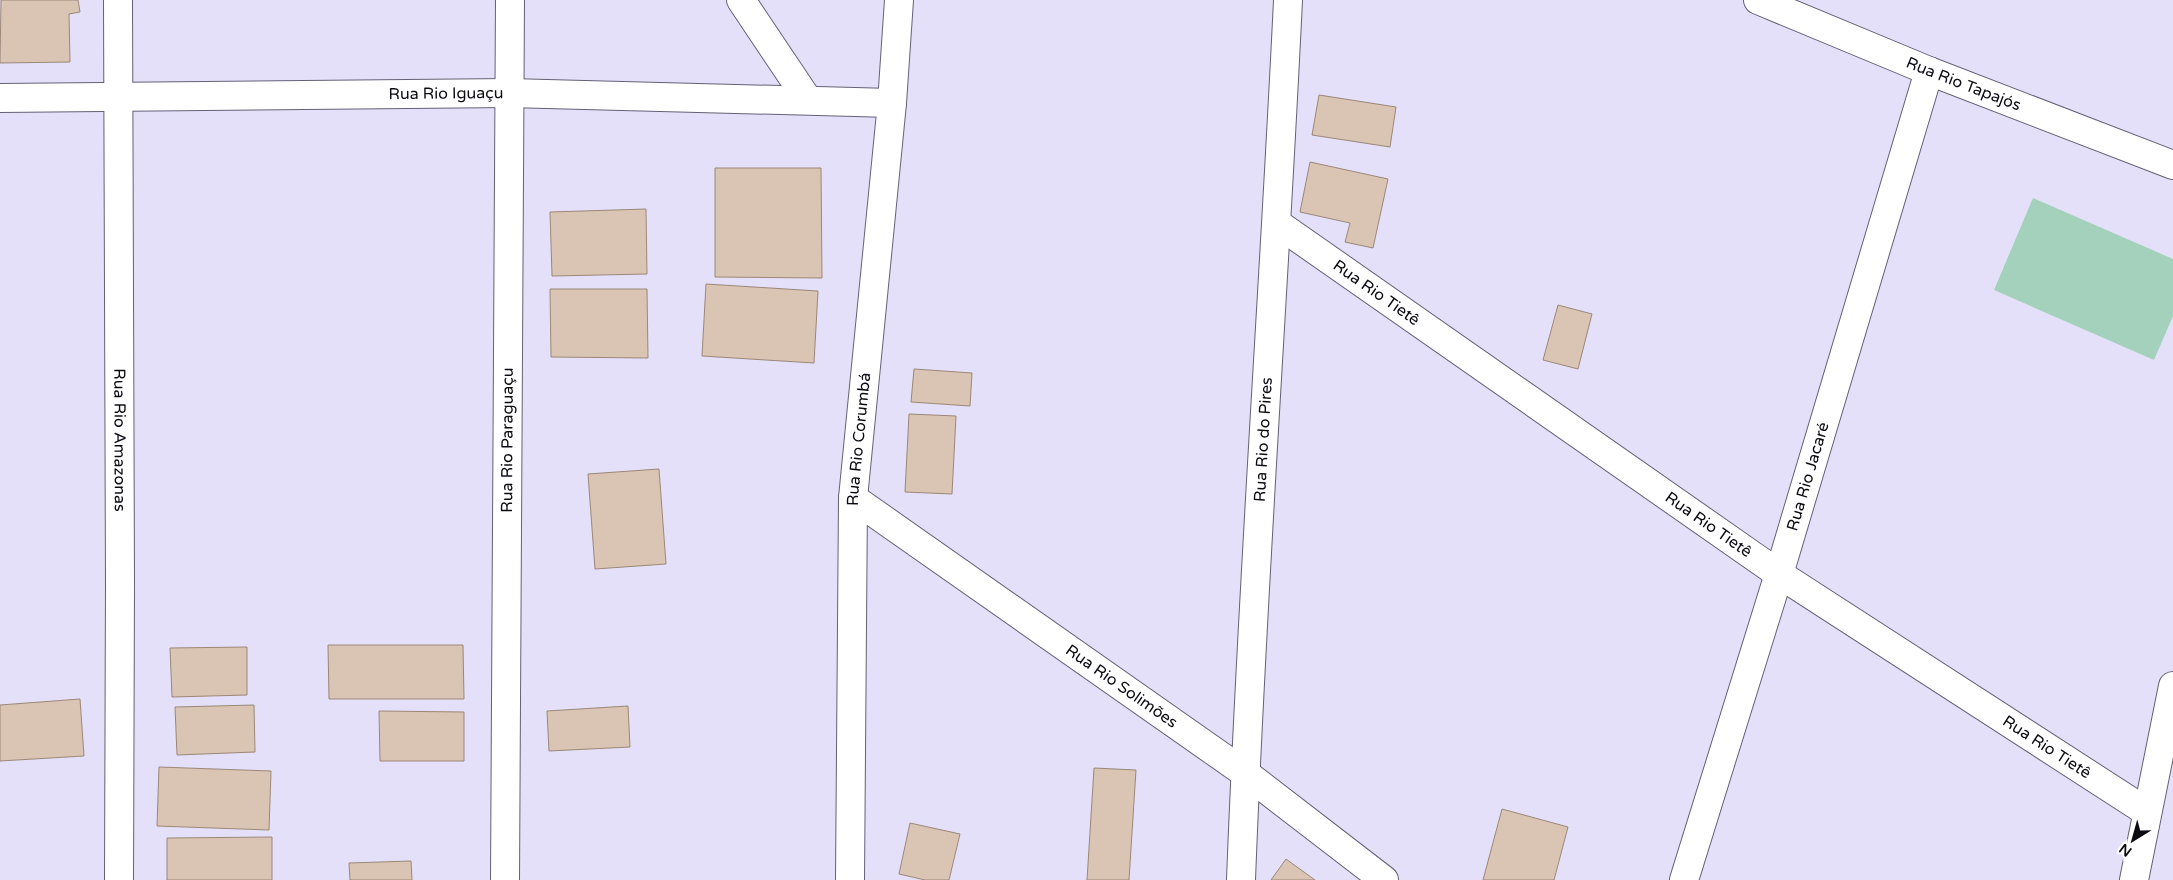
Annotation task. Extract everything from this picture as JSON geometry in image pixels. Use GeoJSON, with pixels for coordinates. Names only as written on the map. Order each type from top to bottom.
{"type":"FeatureCollection","features":[{"type":"Feature","properties":{"kind":"street","name":"Rua Rio Amazonas"},"geometry":{"type":"LineString","coordinates":[[118,0],[119,880]]}},
{"type":"Feature","properties":{"kind":"street","name":"Rua Rio Paraguaçu"},"geometry":{"type":"LineString","coordinates":[[504,880],[510,0]]}},
{"type":"Feature","properties":{"kind":"street"},"geometry":{"type":"LineString","coordinates":[[741,0],[808,100]]}},
{"type":"Feature","properties":{"kind":"street","name":"Rua Rio Corumbá"},"geometry":{"type":"LineString","coordinates":[[850,880],[853,498],[892,103],[900,0]]}},
{"type":"Feature","properties":{"kind":"street","name":"Rua Rio do Pires"},"geometry":{"type":"LineString","coordinates":[[1241,880],[1245,773],[1278,224],[1288,0]]}},
{"type":"Feature","properties":{"kind":"street","name":"Rua Rio Tapajós"},"geometry":{"type":"LineString","coordinates":[[1758,0],[1929,72],[2173,165]]}},
{"type":"Feature","properties":{"kind":"street","name":"Rua Rio Jacaré"},"geometry":{"type":"LineString","coordinates":[[1684,880],[1779,574],[1929,72]]}},
{"type":"Feature","properties":{"kind":"street","name":"Rua Rio Iguaçu"},"geometry":{"type":"LineString","coordinates":[[0,98],[508,93],[892,103]]}},
{"type":"Feature","properties":{"kind":"street","name":"Rua Rio Tietê"},"geometry":{"type":"LineString","coordinates":[[1278,224],[1779,574],[2147,812]]}},
{"type":"Feature","properties":{"kind":"street","name":"Rua Rio Solimões"},"geometry":{"type":"LineString","coordinates":[[853,498],[1245,773],[1384,880]]}},
{"type":"Feature","properties":{"kind":"street"},"geometry":{"type":"LineString","coordinates":[[2134,880],[2173,686]]}},
{"type":"Feature","properties":{"kind":"green space"},"geometry":{"type":"Polygon","coordinates":[[[2033,198],[2173,259],[2173,316],[2154,360],[1994,290],[2033,198]]]}},
{"type":"Feature","properties":{"kind":"building"},"geometry":{"type":"Polygon","coordinates":[[[1,0],[78,0],[80,12],[69,14],[70,62],[0,63],[1,0]]]}},
{"type":"Feature","properties":{"kind":"building"},"geometry":{"type":"Polygon","coordinates":[[[1319,95],[1396,107],[1390,147],[1312,135],[1319,95]]]}},
{"type":"Feature","properties":{"kind":"building"},"geometry":{"type":"Polygon","coordinates":[[[1310,162],[1388,179],[1373,248],[1345,242],[1350,223],[1300,212],[1310,162]]]}},
{"type":"Feature","properties":{"kind":"building"},"geometry":{"type":"Polygon","coordinates":[[[715,168],[821,168],[822,278],[715,277],[715,168]]]}},
{"type":"Feature","properties":{"kind":"building"},"geometry":{"type":"Polygon","coordinates":[[[646,209],[647,274],[552,276],[550,212],[646,209]]]}},
{"type":"Feature","properties":{"kind":"building"},"geometry":{"type":"Polygon","coordinates":[[[706,284],[818,291],[814,363],[702,356],[706,284]]]}},
{"type":"Feature","properties":{"kind":"building"},"geometry":{"type":"Polygon","coordinates":[[[550,289],[647,289],[648,358],[551,357],[550,289]]]}},
{"type":"Feature","properties":{"kind":"building"},"geometry":{"type":"Polygon","coordinates":[[[1558,305],[1592,314],[1578,369],[1543,360],[1558,305]]]}},
{"type":"Feature","properties":{"kind":"building"},"geometry":{"type":"Polygon","coordinates":[[[914,369],[972,373],[970,406],[911,402],[914,369]]]}},
{"type":"Feature","properties":{"kind":"building"},"geometry":{"type":"Polygon","coordinates":[[[909,414],[956,416],[952,494],[905,492],[909,414]]]}},
{"type":"Feature","properties":{"kind":"building"},"geometry":{"type":"Polygon","coordinates":[[[659,469],[666,564],[595,569],[588,474],[659,469]]]}},
{"type":"Feature","properties":{"kind":"building"},"geometry":{"type":"Polygon","coordinates":[[[328,645],[463,645],[464,699],[329,699],[328,645]]]}},
{"type":"Feature","properties":{"kind":"building"},"geometry":{"type":"Polygon","coordinates":[[[247,647],[247,695],[172,697],[170,648],[247,647]]]}},
{"type":"Feature","properties":{"kind":"building"},"geometry":{"type":"Polygon","coordinates":[[[80,699],[84,756],[0,761],[0,705],[80,699]]]}},
{"type":"Feature","properties":{"kind":"building"},"geometry":{"type":"Polygon","coordinates":[[[254,705],[255,752],[177,755],[175,707],[254,705]]]}},
{"type":"Feature","properties":{"kind":"building"},"geometry":{"type":"Polygon","coordinates":[[[628,706],[630,747],[549,751],[547,711],[628,706]]]}},
{"type":"Feature","properties":{"kind":"building"},"geometry":{"type":"Polygon","coordinates":[[[379,711],[464,712],[464,761],[380,761],[379,711]]]}},
{"type":"Feature","properties":{"kind":"building"},"geometry":{"type":"Polygon","coordinates":[[[159,767],[271,771],[269,830],[157,826],[159,767]]]}},
{"type":"Feature","properties":{"kind":"building"},"geometry":{"type":"Polygon","coordinates":[[[1094,768],[1136,770],[1129,880],[1087,880],[1094,768]]]}},
{"type":"Feature","properties":{"kind":"building"},"geometry":{"type":"Polygon","coordinates":[[[1502,809],[1568,827],[1554,880],[1483,880],[1502,809]]]}},
{"type":"Feature","properties":{"kind":"building"},"geometry":{"type":"Polygon","coordinates":[[[910,823],[960,834],[949,880],[925,880],[899,874],[910,823]]]}},
{"type":"Feature","properties":{"kind":"building"},"geometry":{"type":"Polygon","coordinates":[[[272,837],[272,880],[167,880],[167,838],[272,837]]]}},
{"type":"Feature","properties":{"kind":"building"},"geometry":{"type":"Polygon","coordinates":[[[1286,859],[1315,880],[1271,880],[1286,859]]]}},
{"type":"Feature","properties":{"kind":"building"},"geometry":{"type":"Polygon","coordinates":[[[411,861],[412,880],[350,880],[349,863],[411,861]]]}}]}
